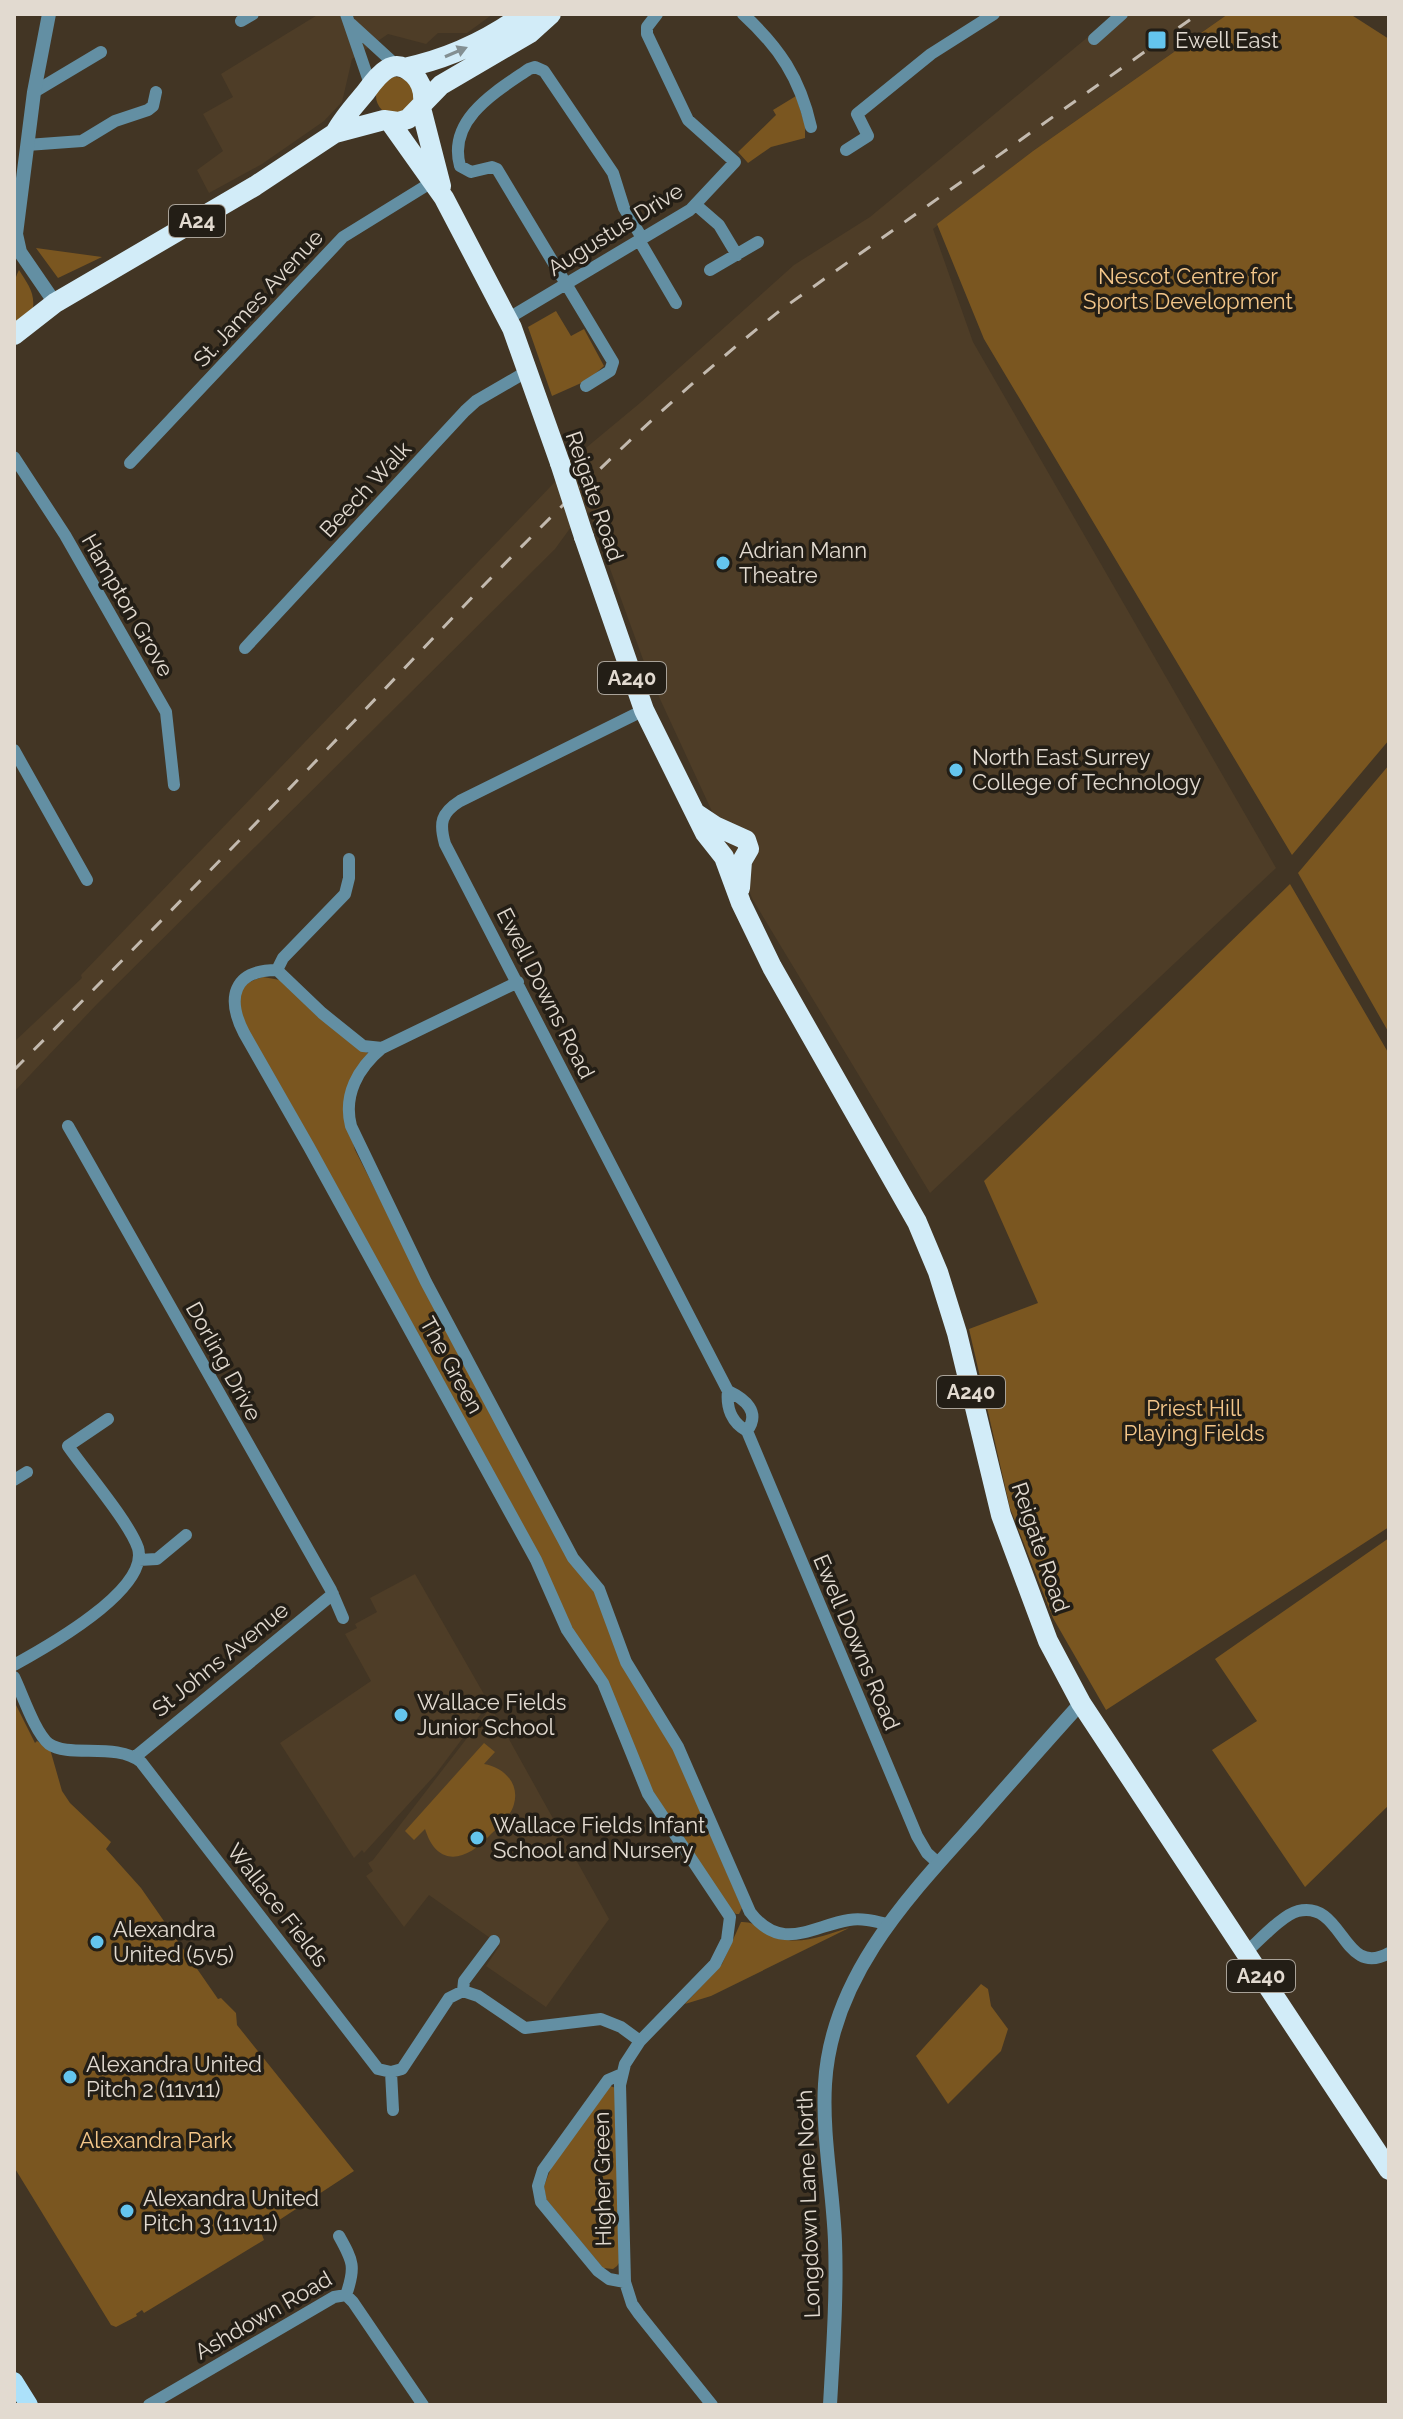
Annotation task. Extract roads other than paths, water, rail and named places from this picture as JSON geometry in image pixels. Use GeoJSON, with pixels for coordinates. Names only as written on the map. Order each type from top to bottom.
{"type":"FeatureCollection","features":[{"type":"Feature","properties":{"kind":"highway","name":"A24"},"geometry":{"type":"LineString","coordinates":[[335,133],[377,74],[388,68],[401,68],[447,56],[485,39],[524,14]]}},
{"type":"Feature","properties":{"kind":"highway","name":"A24"},"geometry":{"type":"LineString","coordinates":[[14,335],[55,303],[255,186],[335,133],[408,119],[441,85],[530,33],[551,14]]}},
{"type":"Feature","properties":{"kind":"highway"},"geometry":{"type":"LineString","coordinates":[[401,68],[416,76],[421,84],[422,106]]}},
{"type":"Feature","properties":{"kind":"highway"},"geometry":{"type":"LineString","coordinates":[[369,86],[372,110],[387,121]]}},
{"type":"Feature","properties":{"kind":"highway","name":"Reigate Road"},"geometry":{"type":"LineString","coordinates":[[422,106],[438,190]]}},
{"type":"Feature","properties":{"kind":"highway","name":"Reigate Road"},"geometry":{"type":"LineString","coordinates":[[387,121],[438,190],[507,319],[560,463],[644,710],[705,833],[729,857]]}},
{"type":"Feature","properties":{"kind":"highway","name":"Reigate Road"},"geometry":{"type":"LineString","coordinates":[[694,813],[733,834],[725,839],[739,895],[790,1000],[917,1222],[938,1272],[957,1333],[1001,1515],[1048,1641],[1081,1703],[1389,2170]]}},
{"type":"Feature","properties":{"kind":"main road"},"geometry":{"type":"LineString","coordinates":[[14,2381],[29,2405]]}},
{"type":"Feature","properties":{"kind":"street"},"geometry":{"type":"LineString","coordinates":[[49,14],[22,154],[16,234],[17,257],[55,303]]}},
{"type":"Feature","properties":{"kind":"street","name":"Augustus Drive"},"geometry":{"type":"LineString","coordinates":[[507,319],[696,205],[735,162],[688,120],[665,77],[647,34],[647,27],[657,14]]}},
{"type":"Feature","properties":{"kind":"street"},"geometry":{"type":"LineString","coordinates":[[743,14],[769,38],[780,54],[796,81],[811,127]]}},
{"type":"Feature","properties":{"kind":"street"},"geometry":{"type":"LineString","coordinates":[[846,150],[868,136],[857,114],[931,54],[994,14]]}},
{"type":"Feature","properties":{"kind":"street"},"geometry":{"type":"LineString","coordinates":[[1094,39],[1122,14]]}},
{"type":"Feature","properties":{"kind":"street"},"geometry":{"type":"LineString","coordinates":[[348,19],[401,68]]}},
{"type":"Feature","properties":{"kind":"street"},"geometry":{"type":"LineString","coordinates":[[348,19],[369,86]]}},
{"type":"Feature","properties":{"kind":"street"},"geometry":{"type":"LineString","coordinates":[[34,92],[101,52]]}},
{"type":"Feature","properties":{"kind":"street"},"geometry":{"type":"LineString","coordinates":[[586,386],[610,371],[613,362],[497,169],[471,172],[460,166],[458,141],[474,112],[490,96],[529,69],[535,67],[544,71],[613,173],[624,208],[676,303]]}},
{"type":"Feature","properties":{"kind":"street"},"geometry":{"type":"LineString","coordinates":[[22,154],[82,141],[115,121],[148,110],[153,106],[156,92]]}},
{"type":"Feature","properties":{"kind":"street","name":"St. James Avenue"},"geometry":{"type":"LineString","coordinates":[[130,463],[343,237],[438,190]]}},
{"type":"Feature","properties":{"kind":"street"},"geometry":{"type":"LineString","coordinates":[[696,205],[719,225],[737,255]]}},
{"type":"Feature","properties":{"kind":"street"},"geometry":{"type":"LineString","coordinates":[[710,270],[758,242]]}},
{"type":"Feature","properties":{"kind":"street","name":"Beech Walk"},"geometry":{"type":"LineString","coordinates":[[245,648],[465,411],[476,401],[526,372]]}},
{"type":"Feature","properties":{"kind":"street","name":"Hampton Grove"},"geometry":{"type":"LineString","coordinates":[[14,457],[65,535],[166,712],[174,785]]}},
{"type":"Feature","properties":{"kind":"street","name":"Ewell Downs Road"},"geometry":{"type":"LineString","coordinates":[[644,710],[460,801],[448,809],[441,819],[445,844],[728,1391],[745,1401],[752,1410],[752,1424],[747,1431]]}},
{"type":"Feature","properties":{"kind":"street"},"geometry":{"type":"LineString","coordinates":[[14,750],[87,880]]}},
{"type":"Feature","properties":{"kind":"street"},"geometry":{"type":"LineString","coordinates":[[349,859],[345,894],[283,958],[277,970],[322,1013],[363,1046],[382,1048]]}},
{"type":"Feature","properties":{"kind":"street","name":"The Green"},"geometry":{"type":"LineString","coordinates":[[277,970],[249,975],[240,983],[234,994],[236,1018],[536,1560],[567,1630],[603,1683],[648,1794],[730,1917]]}},
{"type":"Feature","properties":{"kind":"street","name":"The Green"},"geometry":{"type":"LineString","coordinates":[[518,982],[382,1048],[361,1070],[348,1100],[351,1126],[426,1282],[573,1558],[599,1589],[626,1662],[678,1747],[753,1917]]}},
{"type":"Feature","properties":{"kind":"street","name":"Dorling Drive"},"geometry":{"type":"LineString","coordinates":[[68,1126],[333,1594],[343,1618]]}},
{"type":"Feature","properties":{"kind":"street","name":"Ewell Downs Road"},"geometry":{"type":"LineString","coordinates":[[728,1391],[732,1416],[737,1425],[747,1431],[917,1836],[927,1853],[938,1863]]}},
{"type":"Feature","properties":{"kind":"street"},"geometry":{"type":"LineString","coordinates":[[14,1665],[67,1634],[121,1591],[130,1582],[139,1560],[139,1551],[128,1530],[68,1446],[108,1419]]}},
{"type":"Feature","properties":{"kind":"street"},"geometry":{"type":"LineString","coordinates":[[14,1480],[27,1472]]}},
{"type":"Feature","properties":{"kind":"street"},"geometry":{"type":"LineString","coordinates":[[139,1560],[157,1559],[186,1535]]}},
{"type":"Feature","properties":{"kind":"street","name":"St Johns Avenue"},"geometry":{"type":"LineString","coordinates":[[135,1757],[333,1594]]}},
{"type":"Feature","properties":{"kind":"street"},"geometry":{"type":"LineString","coordinates":[[14,1677],[49,1743],[63,1748],[125,1753],[135,1757]]}},
{"type":"Feature","properties":{"kind":"street","name":"Longdown Lane North"},"geometry":{"type":"LineString","coordinates":[[830,2405],[836,2287],[825,2083],[831,2042],[846,1997],[887,1924],[1081,1703]]}},
{"type":"Feature","properties":{"kind":"street","name":"Wallace Fields"},"geometry":{"type":"LineString","coordinates":[[135,1757],[291,1954],[370,2061],[378,2069],[391,2072]]}},
{"type":"Feature","properties":{"kind":"street"},"geometry":{"type":"LineString","coordinates":[[1245,1953],[1287,1917],[1303,1910],[1330,1919],[1357,1954],[1376,1959],[1389,1953]]}},
{"type":"Feature","properties":{"kind":"street"},"geometry":{"type":"LineString","coordinates":[[393,2110],[391,2072],[409,2063],[449,1998],[463,1991],[478,1996],[525,2028],[601,2019],[621,2027],[640,2041],[715,1964],[727,1940],[730,1917],[753,1917],[774,1931],[800,1935],[850,1920],[887,1924]]}},
{"type":"Feature","properties":{"kind":"street"},"geometry":{"type":"LineString","coordinates":[[463,1991],[464,1981],[494,1941]]}},
{"type":"Feature","properties":{"kind":"street","name":"Higher Green"},"geometry":{"type":"LineString","coordinates":[[640,2041],[622,2074],[625,2282],[632,2304],[639,2314],[712,2405]]}},
{"type":"Feature","properties":{"kind":"street","name":"Higher Green"},"geometry":{"type":"LineString","coordinates":[[622,2074],[608,2080],[543,2170],[538,2186],[541,2202],[598,2271],[609,2279],[625,2282]]}},
{"type":"Feature","properties":{"kind":"street","name":"Ashdown Road"},"geometry":{"type":"LineString","coordinates":[[149,2405],[334,2297],[346,2295],[353,2267],[339,2236]]}},
{"type":"Feature","properties":{"kind":"street"},"geometry":{"type":"LineString","coordinates":[[346,2295],[423,2405]]}},
{"type":"Feature","properties":{"kind":"railway"},"geometry":{"type":"LineString","coordinates":[[14,1070],[525,543],[676,398],[782,309],[1198,14]]}},
{"type":"Feature","properties":{"kind":"place","name":"Ewell East"},"geometry":{"type":"Point","coordinates":[1157,40]}},
{"type":"Feature","properties":{"kind":"place","name":"Adrian Mann Theatre"},"geometry":{"type":"Point","coordinates":[723,563]}},
{"type":"Feature","properties":{"kind":"place","name":"North East Surrey College of Technology"},"geometry":{"type":"Point","coordinates":[956,770]}},
{"type":"Feature","properties":{"kind":"place","name":"Wallace Fields Junior School"},"geometry":{"type":"Point","coordinates":[401,1715]}},
{"type":"Feature","properties":{"kind":"place","name":"Wallace Fields Infant School and Nursery"},"geometry":{"type":"Point","coordinates":[477,1838]}},
{"type":"Feature","properties":{"kind":"place","name":"Alexandra United (5v5)"},"geometry":{"type":"Point","coordinates":[97,1942]}},
{"type":"Feature","properties":{"kind":"place","name":"Alexandra United Pitch 2 (11v11)"},"geometry":{"type":"Point","coordinates":[70,2077]}},
{"type":"Feature","properties":{"kind":"place","name":"Alexandra United Pitch 3 (11v11)"},"geometry":{"type":"Point","coordinates":[127,2211]}},
{"type":"Feature","properties":{"kind":"park label","name":"Nescot Centre for Sports Development"},"geometry":{"type":"Point","coordinates":[1188,288]}},
{"type":"Feature","properties":{"kind":"park label","name":"Priest Hill Playing Fields"},"geometry":{"type":"Point","coordinates":[1194,1420]}},
{"type":"Feature","properties":{"kind":"park label","name":"Alexandra Park"},"geometry":{"type":"Point","coordinates":[156,2140]}}]}
